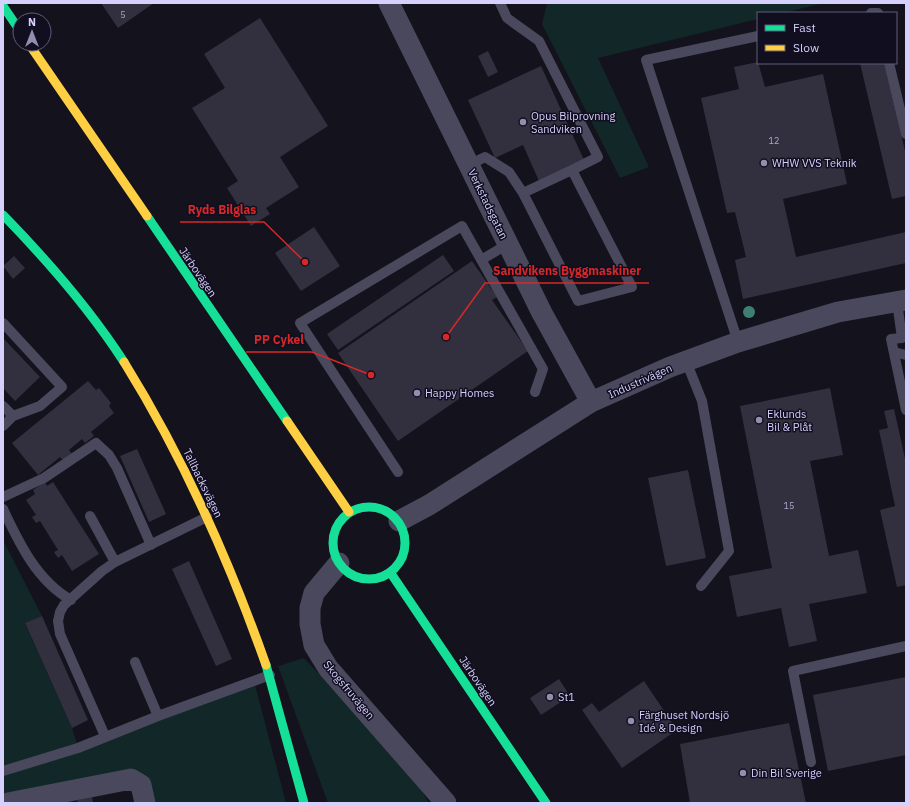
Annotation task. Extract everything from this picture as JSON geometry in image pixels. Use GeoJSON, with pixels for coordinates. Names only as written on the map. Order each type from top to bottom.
{"type":"FeatureCollection","features":[{"type":"Feature","properties":{"kind":"main road"},"geometry":{"type":"LineString","coordinates":[[3,6],[12,19]]}},
{"type":"Feature","properties":{"kind":"main road","name":"Järbovägen"},"geometry":{"type":"LineString","coordinates":[[34,52],[349,512]]}},
{"type":"Feature","properties":{"kind":"main road","name":"Tallbacksvägen"},"geometry":{"type":"LineString","coordinates":[[5,222],[42,253],[66,281],[124,360],[153,408],[207,517],[231,572],[270,675],[304,803]]}},
{"type":"Feature","properties":{"kind":"main road"},"geometry":{"type":"LineString","coordinates":[[360,507],[378,508],[388,512],[399,521],[404,531],[405,548],[398,565],[390,572],[373,579],[363,578],[346,571],[339,563],[333,551],[333,535],[340,522],[349,512],[360,507]]}},
{"type":"Feature","properties":{"kind":"main road","name":"Järbovägen"},"geometry":{"type":"LineString","coordinates":[[390,572],[546,803]]}},
{"type":"Feature","properties":{"kind":"street","name":"Verkstadsgatan"},"geometry":{"type":"LineString","coordinates":[[393,5],[469,165],[542,313],[590,402]]}},
{"type":"Feature","properties":{"kind":"street","name":"Industrivägen"},"geometry":{"type":"LineString","coordinates":[[399,521],[429,505],[590,402],[686,361],[738,342],[838,312],[901,301]]}},
{"type":"Feature","properties":{"kind":"street","name":"Skogsfruvägen"},"geometry":{"type":"LineString","coordinates":[[339,563],[314,593],[310,608],[310,624],[314,646],[328,668],[446,803]]}},
{"type":"Feature","properties":{"kind":"street"},"geometry":{"type":"LineString","coordinates":[[8,803],[131,779],[141,784],[145,803]]}},
{"type":"Feature","properties":{"kind":"lane"},"geometry":{"type":"LineString","coordinates":[[500,3],[507,18],[538,41],[598,157],[523,193]]}},
{"type":"Feature","properties":{"kind":"lane"},"geometry":{"type":"LineString","coordinates":[[738,342],[646,60],[757,36]]}},
{"type":"Feature","properties":{"kind":"lane"},"geometry":{"type":"LineString","coordinates":[[889,64],[906,134]]}},
{"type":"Feature","properties":{"kind":"lane"},"geometry":{"type":"LineString","coordinates":[[469,165],[485,157],[509,172],[523,193],[578,301],[632,287],[572,170]]}},
{"type":"Feature","properties":{"kind":"lane"},"geometry":{"type":"LineString","coordinates":[[398,472],[300,323],[462,226],[543,369],[535,392]]}},
{"type":"Feature","properties":{"kind":"lane"},"geometry":{"type":"LineString","coordinates":[[481,260],[508,244]]}},
{"type":"Feature","properties":{"kind":"lane"},"geometry":{"type":"LineString","coordinates":[[901,301],[902,338],[891,339],[906,410]]}},
{"type":"Feature","properties":{"kind":"lane"},"geometry":{"type":"LineString","coordinates":[[3,323],[62,387],[40,406],[13,416],[3,426]]}},
{"type":"Feature","properties":{"kind":"lane"},"geometry":{"type":"LineString","coordinates":[[894,352],[906,355]]}},
{"type":"Feature","properties":{"kind":"lane"},"geometry":{"type":"LineString","coordinates":[[686,361],[702,402],[729,551],[701,586]]}},
{"type":"Feature","properties":{"kind":"lane"},"geometry":{"type":"LineString","coordinates":[[3,406],[13,416]]}},
{"type":"Feature","properties":{"kind":"lane"},"geometry":{"type":"LineString","coordinates":[[3,497],[44,478],[96,443],[109,455],[117,468],[151,545]]}},
{"type":"Feature","properties":{"kind":"lane"},"geometry":{"type":"LineString","coordinates":[[3,509],[13,530],[36,568],[58,592],[71,600]]}},
{"type":"Feature","properties":{"kind":"lane"},"geometry":{"type":"LineString","coordinates":[[90,516],[115,562]]}},
{"type":"Feature","properties":{"kind":"lane"},"geometry":{"type":"LineString","coordinates":[[105,736],[60,634],[60,612],[102,571],[115,562],[207,517]]}},
{"type":"Feature","properties":{"kind":"lane"},"geometry":{"type":"LineString","coordinates":[[811,762],[793,671],[906,646]]}},
{"type":"Feature","properties":{"kind":"lane"},"geometry":{"type":"LineString","coordinates":[[135,662],[158,716]]}},
{"type":"Feature","properties":{"kind":"lane"},"geometry":{"type":"LineString","coordinates":[[3,771],[44,760],[270,675]]}},
{"type":"Feature","properties":{"kind":"green space"},"geometry":{"type":"Polygon","coordinates":[[[547,3],[824,3],[787,12],[757,12],[757,19],[598,58],[649,167],[620,178],[542,24],[547,3]]]}},
{"type":"Feature","properties":{"kind":"green space"},"geometry":{"type":"Polygon","coordinates":[[[3,540],[42,616],[25,624],[72,728],[78,747],[254,681],[286,803],[145,803],[141,785],[3,803],[3,540]]]}},
{"type":"Feature","properties":{"kind":"green space"},"geometry":{"type":"Polygon","coordinates":[[[304,658],[412,775],[429,803],[328,803],[278,666],[304,658]]]}},
{"type":"Feature","properties":{"kind":"building"},"geometry":{"type":"Polygon","coordinates":[[[101,3],[154,3],[118,28],[101,3]]]}},
{"type":"Feature","properties":{"kind":"building"},"geometry":{"type":"Polygon","coordinates":[[[260,18],[328,126],[280,157],[299,187],[266,208],[270,214],[251,226],[227,188],[238,181],[192,108],[225,88],[204,54],[260,18]]]}},
{"type":"Feature","properties":{"kind":"building"},"geometry":{"type":"Polygon","coordinates":[[[488,51],[498,72],[488,77],[478,56],[488,51]]]}},
{"type":"Feature","properties":{"kind":"building"},"geometry":{"type":"Polygon","coordinates":[[[757,62],[765,87],[823,74],[847,184],[783,199],[796,257],[906,232],[906,263],[743,299],[735,260],[746,257],[735,212],[727,213],[701,98],[739,89],[734,67],[757,62]]]}},
{"type":"Feature","properties":{"kind":"building"},"geometry":{"type":"Polygon","coordinates":[[[860,64],[884,64],[906,155],[906,196],[892,199],[860,64]]]}},
{"type":"Feature","properties":{"kind":"building","name":"Opus Bilprovning Sandviken"},"geometry":{"type":"Polygon","coordinates":[[[541,66],[584,160],[539,181],[523,145],[495,158],[468,100],[541,66]]]}},
{"type":"Feature","properties":{"kind":"building"},"geometry":{"type":"Polygon","coordinates":[[[314,227],[340,266],[301,291],[275,253],[314,227]]]}},
{"type":"Feature","properties":{"kind":"building"},"geometry":{"type":"Polygon","coordinates":[[[443,255],[454,271],[338,350],[327,334],[443,255]]]}},
{"type":"Feature","properties":{"kind":"building"},"geometry":{"type":"Polygon","coordinates":[[[14,256],[25,268],[13,279],[3,266],[14,256]]]}},
{"type":"Feature","properties":{"kind":"building"},"geometry":{"type":"Polygon","coordinates":[[[472,261],[497,297],[492,300],[528,351],[398,441],[338,353],[472,261]]]}},
{"type":"Feature","properties":{"kind":"building"},"geometry":{"type":"Polygon","coordinates":[[[3,338],[40,377],[15,401],[3,388],[3,338]]]}},
{"type":"Feature","properties":{"kind":"building"},"geometry":{"type":"Polygon","coordinates":[[[88,381],[96,390],[99,388],[111,403],[109,406],[114,413],[91,432],[94,436],[85,443],[82,439],[69,450],[72,454],[63,460],[60,457],[38,475],[12,443],[88,381]]]}},
{"type":"Feature","properties":{"kind":"building"},"geometry":{"type":"Polygon","coordinates":[[[830,388],[843,455],[810,461],[829,556],[858,550],[867,593],[809,604],[817,641],[789,647],[781,608],[737,617],[729,576],[772,568],[740,406],[830,388]]]}},
{"type":"Feature","properties":{"kind":"building"},"geometry":{"type":"Polygon","coordinates":[[[894,409],[906,463],[906,585],[897,587],[880,510],[895,506],[879,430],[888,428],[884,411],[894,409]]]}},
{"type":"Feature","properties":{"kind":"building"},"geometry":{"type":"Polygon","coordinates":[[[137,449],[166,514],[149,522],[120,456],[137,449]]]}},
{"type":"Feature","properties":{"kind":"building"},"geometry":{"type":"Polygon","coordinates":[[[688,470],[706,558],[666,566],[648,478],[688,470]]]}},
{"type":"Feature","properties":{"kind":"building"},"geometry":{"type":"Polygon","coordinates":[[[45,482],[47,486],[53,482],[99,554],[72,571],[62,555],[58,558],[54,552],[58,550],[40,521],[36,523],[32,517],[36,515],[26,500],[35,494],[33,490],[45,482]]]}},
{"type":"Feature","properties":{"kind":"building"},"geometry":{"type":"Polygon","coordinates":[[[189,561],[232,659],[216,666],[172,569],[189,561]]]}},
{"type":"Feature","properties":{"kind":"building"},"geometry":{"type":"Polygon","coordinates":[[[42,616],[88,720],[72,728],[25,623],[42,616]]]}},
{"type":"Feature","properties":{"kind":"building"},"geometry":{"type":"Polygon","coordinates":[[[906,677],[906,755],[828,771],[813,695],[906,677]]]}},
{"type":"Feature","properties":{"kind":"building","name":"St1"},"geometry":{"type":"Polygon","coordinates":[[[559,679],[570,696],[541,715],[530,698],[559,679]]]}},
{"type":"Feature","properties":{"kind":"building","name":"Färghuset Nordsjö Idé & Design"},"geometry":{"type":"Polygon","coordinates":[[[644,681],[677,730],[622,768],[582,710],[592,703],[599,712],[644,681]]]}},
{"type":"Feature","properties":{"kind":"building","name":"Din Bil Sverige"},"geometry":{"type":"Polygon","coordinates":[[[789,723],[806,803],[690,803],[680,744],[789,723]]]}},
{"type":"Feature","properties":{"kind":"building"},"geometry":{"type":"Polygon","coordinates":[[[92,797],[93,803],[78,803],[77,800],[92,797]]]}},
{"type":"Feature","properties":{"kind":"traffic: fast"},"geometry":{"type":"LineString","coordinates":[[3,6],[12,19]]}},
{"type":"Feature","properties":{"kind":"traffic: fast"},"geometry":{"type":"LineString","coordinates":[[3,215],[36,250],[82,304],[111,342],[124,362]]}},
{"type":"Feature","properties":{"kind":"traffic: fast"},"geometry":{"type":"LineString","coordinates":[[147,216],[287,421]]}},
{"type":"Feature","properties":{"kind":"traffic: fast"},"geometry":{"type":"LineString","coordinates":[[362,507],[376,507],[395,517],[405,536],[405,543],[405,550],[395,569],[376,579],[362,579],[343,569],[333,550],[333,536],[343,517],[362,507]]}},
{"type":"Feature","properties":{"kind":"traffic: fast"},"geometry":{"type":"LineString","coordinates":[[390,572],[546,803]]}},
{"type":"Feature","properties":{"kind":"traffic: fast"},"geometry":{"type":"LineString","coordinates":[[266,665],[304,803]]}},
{"type":"Feature","properties":{"kind":"traffic: slow"},"geometry":{"type":"LineString","coordinates":[[34,52],[147,216]]}},
{"type":"Feature","properties":{"kind":"traffic: slow"},"geometry":{"type":"LineString","coordinates":[[124,362],[166,435],[203,510],[252,626],[266,665]]}},
{"type":"Feature","properties":{"kind":"traffic: slow"},"geometry":{"type":"LineString","coordinates":[[287,421],[349,512]]}},
{"type":"Feature","properties":{"kind":"place","name":"Opus Bilprovning Sandviken"},"geometry":{"type":"Point","coordinates":[523,122]}},
{"type":"Feature","properties":{"kind":"place","name":"WHW VVS Teknik"},"geometry":{"type":"Point","coordinates":[764,163]}},
{"type":"Feature","properties":{"kind":"place","name":"Ryds Bilglas"},"geometry":{"type":"Point","coordinates":[305,262]}},
{"type":"Feature","properties":{"kind":"place","name":"Sandvikens Byggmaskiner"},"geometry":{"type":"Point","coordinates":[446,337]}},
{"type":"Feature","properties":{"kind":"place","name":"PP Cykel"},"geometry":{"type":"Point","coordinates":[371,375]}},
{"type":"Feature","properties":{"kind":"place","name":"Happy Homes"},"geometry":{"type":"Point","coordinates":[417,393]}},
{"type":"Feature","properties":{"kind":"place","name":"Eklunds Bil & Plåt"},"geometry":{"type":"Point","coordinates":[759,420]}},
{"type":"Feature","properties":{"kind":"place","name":"St1"},"geometry":{"type":"Point","coordinates":[550,697]}},
{"type":"Feature","properties":{"kind":"place","name":"Färghuset Nordsjö Idé & Design"},"geometry":{"type":"Point","coordinates":[631,721]}},
{"type":"Feature","properties":{"kind":"place","name":"Din Bil Sverige"},"geometry":{"type":"Point","coordinates":[743,773]}}]}
